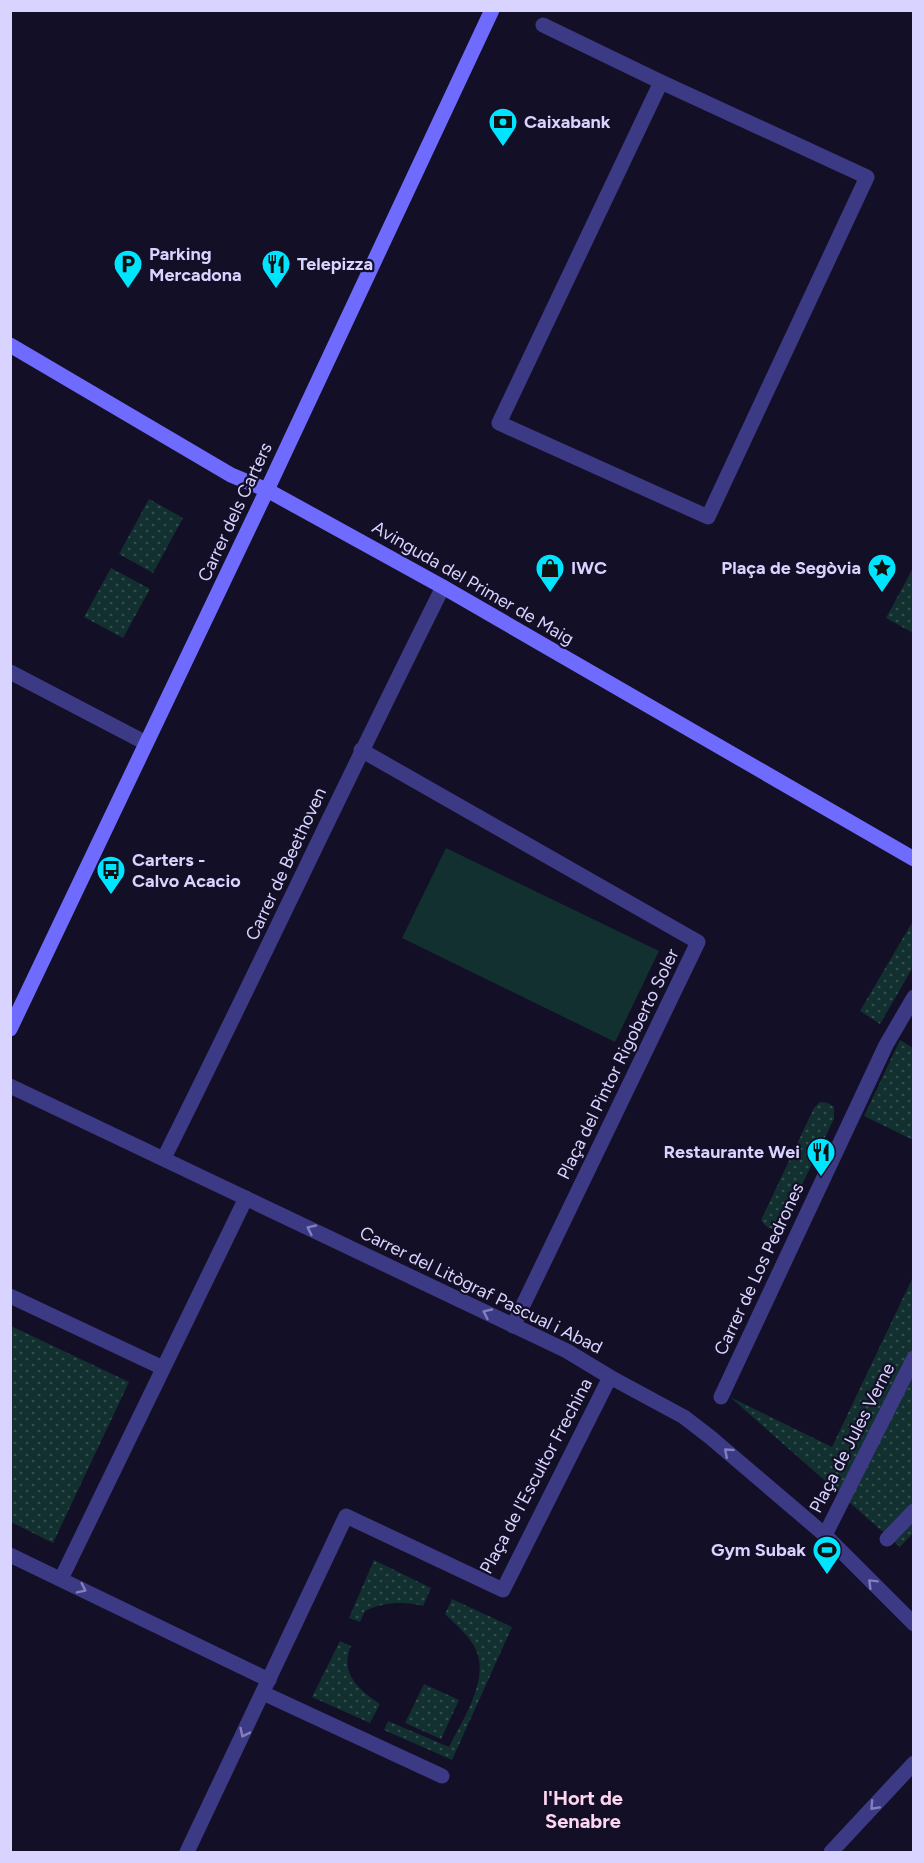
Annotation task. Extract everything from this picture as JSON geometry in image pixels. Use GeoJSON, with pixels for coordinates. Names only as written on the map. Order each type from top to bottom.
{"type":"FeatureCollection","features":[{"type":"Feature","properties":{"kind":"street","name":"Carrer dels Carters"},"geometry":{"type":"LineString","coordinates":[[10,1029],[267,490],[492,10]]}},
{"type":"Feature","properties":{"kind":"street"},"geometry":{"type":"LineString","coordinates":[[543,25],[867,177],[708,517],[499,423],[661,82]]}},
{"type":"Feature","properties":{"kind":"street","name":"Avinguda del Primer de Maig"},"geometry":{"type":"LineString","coordinates":[[10,345],[231,475],[267,490],[443,587],[914,859]]}},
{"type":"Feature","properties":{"kind":"street","name":"Carrer de Beethoven"},"geometry":{"type":"LineString","coordinates":[[164,1158],[239,1008],[361,750],[443,587]]}},
{"type":"Feature","properties":{"kind":"street"},"geometry":{"type":"LineString","coordinates":[[10,672],[147,743]]}},
{"type":"Feature","properties":{"kind":"street","name":"Plaça del Pintor Rigoberto Soler"},"geometry":{"type":"LineString","coordinates":[[361,750],[698,942],[513,1326]]}},
{"type":"Feature","properties":{"kind":"street","name":"Carrer de Los Pedrones"},"geometry":{"type":"LineString","coordinates":[[721,1397],[885,1045],[914,997]]}},
{"type":"Feature","properties":{"kind":"street","name":"Carrer del Litògraf Pascual i Abad"},"geometry":{"type":"LineString","coordinates":[[10,1086],[567,1351],[684,1417],[825,1536],[914,1624]]}},
{"type":"Feature","properties":{"kind":"street"},"geometry":{"type":"LineString","coordinates":[[61,1579],[246,1198]]}},
{"type":"Feature","properties":{"kind":"street"},"geometry":{"type":"LineString","coordinates":[[10,1296],[163,1368]]}},
{"type":"Feature","properties":{"kind":"street","name":"Plaça de Jules Verne"},"geometry":{"type":"LineString","coordinates":[[825,1536],[914,1358]]}},
{"type":"Feature","properties":{"kind":"street","name":"Plaça de l'Escultor Frechina"},"geometry":{"type":"LineString","coordinates":[[266,1686],[346,1516],[503,1590],[610,1377]]}},
{"type":"Feature","properties":{"kind":"street"},"geometry":{"type":"LineString","coordinates":[[887,1539],[914,1511]]}},
{"type":"Feature","properties":{"kind":"street"},"geometry":{"type":"LineString","coordinates":[[10,1555],[61,1579],[442,1776]]}},
{"type":"Feature","properties":{"kind":"street"},"geometry":{"type":"LineString","coordinates":[[187,1852],[266,1686]]}},
{"type":"Feature","properties":{"kind":"street"},"geometry":{"type":"LineString","coordinates":[[831,1852],[914,1763]]}},
{"type":"Feature","properties":{"kind":"green space"},"geometry":{"type":"Polygon","coordinates":[[[149,499],[183,518],[153,573],[119,554],[149,499]]]}},
{"type":"Feature","properties":{"kind":"green space"},"geometry":{"type":"Polygon","coordinates":[[[111,568],[150,589],[123,638],[84,617],[111,568]]]}},
{"type":"Feature","properties":{"kind":"green space"},"geometry":{"type":"Polygon","coordinates":[[[913,568],[913,633],[886,618],[913,568]]]}},
{"type":"Feature","properties":{"kind":"green space"},"geometry":{"type":"Polygon","coordinates":[[[446,848],[659,951],[615,1042],[402,938],[446,848]]]}},
{"type":"Feature","properties":{"kind":"green space"},"geometry":{"type":"Polygon","coordinates":[[[913,921],[913,967],[880,1024],[860,1011],[913,921]]]}},
{"type":"Feature","properties":{"kind":"green space"},"geometry":{"type":"Polygon","coordinates":[[[900,1040],[913,1048],[913,1140],[864,1116],[900,1040]]]}},
{"type":"Feature","properties":{"kind":"green space"},"geometry":{"type":"Polygon","coordinates":[[[820,1102],[834,1107],[834,1119],[781,1228],[770,1228],[761,1220],[814,1108],[820,1102]]]}},
{"type":"Feature","properties":{"kind":"green space"},"geometry":{"type":"Polygon","coordinates":[[[913,1277],[913,1533],[900,1547],[730,1397],[832,1447],[913,1277]]]}},
{"type":"Feature","properties":{"kind":"green space"},"geometry":{"type":"Polygon","coordinates":[[[11,1326],[129,1382],[53,1543],[11,1522],[11,1326]]]}},
{"type":"Feature","properties":{"kind":"green space"},"geometry":{"type":"Polygon","coordinates":[[[374,1560],[431,1588],[423,1606],[408,1603],[386,1604],[365,1611],[360,1622],[349,1618],[374,1560]]]}},
{"type":"Feature","properties":{"kind":"green space"},"geometry":{"type":"Polygon","coordinates":[[[452,1599],[512,1627],[452,1760],[384,1730],[388,1721],[449,1747],[461,1724],[478,1684],[480,1670],[479,1658],[474,1646],[445,1614],[452,1599]]]}},
{"type":"Feature","properties":{"kind":"green space"},"geometry":{"type":"Polygon","coordinates":[[[340,1641],[351,1646],[348,1664],[353,1680],[358,1687],[380,1704],[370,1723],[312,1697],[340,1641]]]}},
{"type":"Feature","properties":{"kind":"green space"},"geometry":{"type":"Polygon","coordinates":[[[424,1684],[459,1700],[441,1739],[405,1723],[424,1684]]]}},
{"type":"Feature","properties":{"kind":"place","name":"Caixabank"},"geometry":{"type":"Point","coordinates":[503,148]}},
{"type":"Feature","properties":{"kind":"place","name":"Parking Mercadona"},"geometry":{"type":"Point","coordinates":[128,290]}},
{"type":"Feature","properties":{"kind":"place","name":"Telepizza"},"geometry":{"type":"Point","coordinates":[276,290]}},
{"type":"Feature","properties":{"kind":"place","name":"IWC"},"geometry":{"type":"Point","coordinates":[550,594]}},
{"type":"Feature","properties":{"kind":"place","name":"Plaça de Segòvia"},"geometry":{"type":"Point","coordinates":[882,594]}},
{"type":"Feature","properties":{"kind":"place","name":"Carters - Calvo Acacio"},"geometry":{"type":"Point","coordinates":[111,896]}},
{"type":"Feature","properties":{"kind":"place","name":"Restaurante Wei"},"geometry":{"type":"Point","coordinates":[821,1178]}},
{"type":"Feature","properties":{"kind":"place","name":"Gym Subak"},"geometry":{"type":"Point","coordinates":[827,1576]}},
{"type":"Feature","properties":{"kind":"district","name":"l'Hort de Senabre"},"geometry":{"type":"Point","coordinates":[583,1810]}}]}
